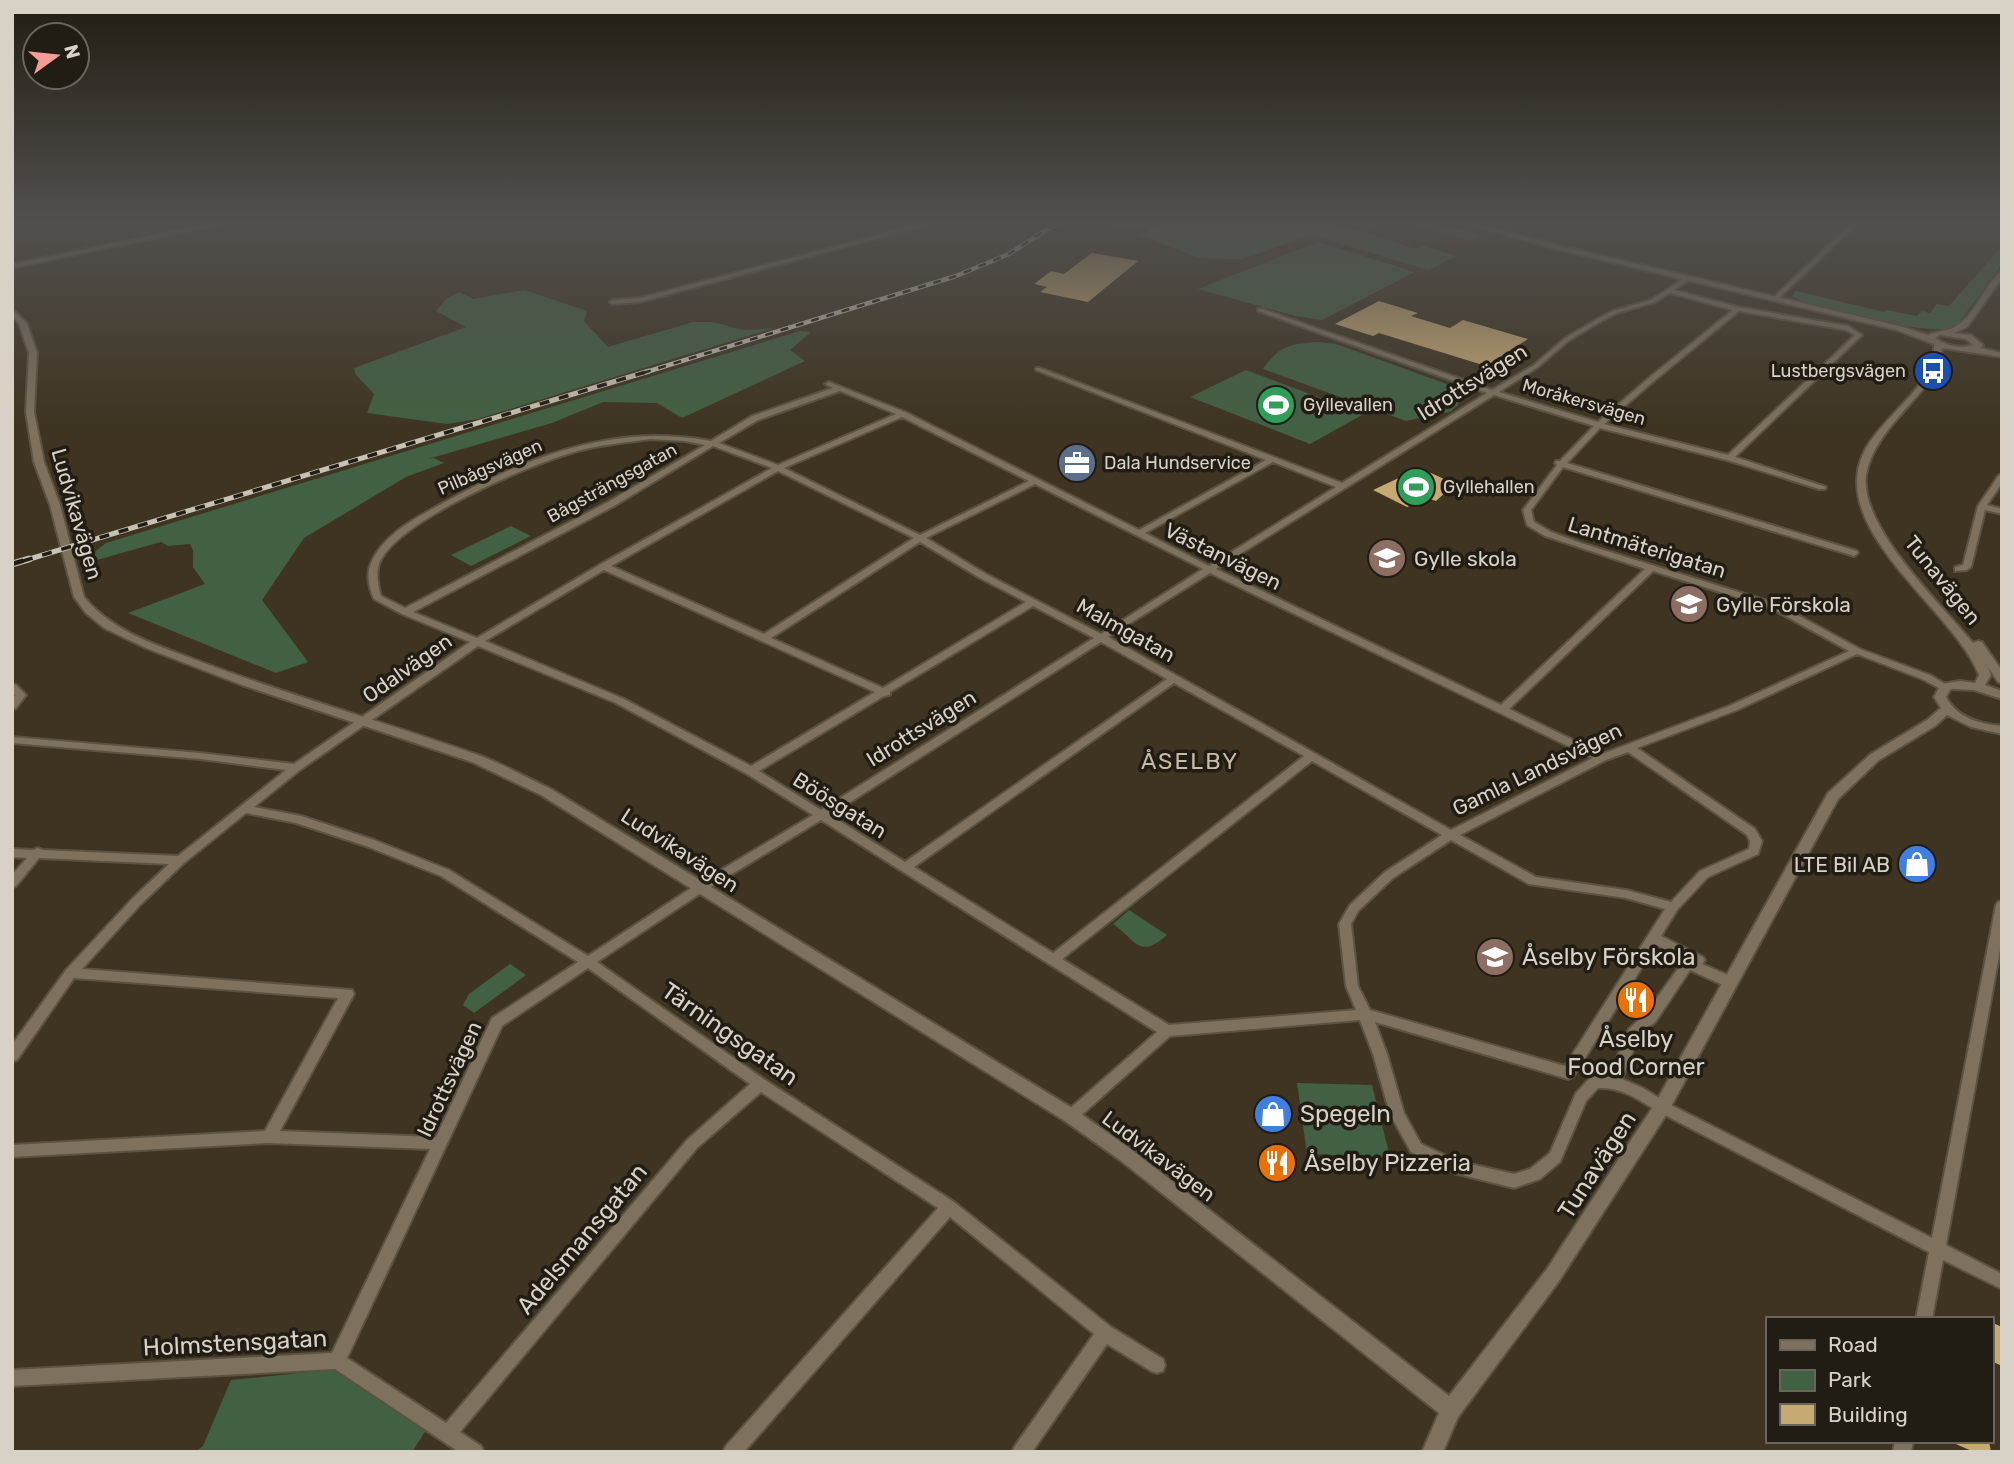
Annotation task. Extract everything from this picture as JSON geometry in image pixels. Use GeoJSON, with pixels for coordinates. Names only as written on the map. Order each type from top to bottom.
{"type":"FeatureCollection","features":[{"type":"Feature","properties":{"kind":"street"},"geometry":{"type":"LineString","coordinates":[[613,302],[640,300],[673,291]]}},
{"type":"Feature","properties":{"kind":"street","name":"Idrottsvägen"},"geometry":{"type":"LineString","coordinates":[[337,1361],[497,1021],[700,888],[820,816],[1100,637],[1494,393],[1536,366],[1566,340],[1615,312],[1653,301],[1670,291]]}},
{"type":"Feature","properties":{"kind":"street"},"geometry":{"type":"LineString","coordinates":[[1672,291],[1738,309],[1847,328],[1859,335],[1730,458]]}},
{"type":"Feature","properties":{"kind":"street"},"geometry":{"type":"LineString","coordinates":[[1747,291],[1899,328],[1961,350]]}},
{"type":"Feature","properties":{"kind":"street"},"geometry":{"type":"LineString","coordinates":[[1776,298],[1783,291]]}},
{"type":"Feature","properties":{"kind":"street"},"geometry":{"type":"LineString","coordinates":[[1934,341],[1931,335],[1964,325],[1989,291]]}},
{"type":"Feature","properties":{"kind":"street"},"geometry":{"type":"LineString","coordinates":[[1974,344],[1969,326],[1972,318],[1994,291]]}},
{"type":"Feature","properties":{"kind":"street"},"geometry":{"type":"LineString","coordinates":[[1738,309],[1599,425],[1559,463],[1854,553]]}},
{"type":"Feature","properties":{"kind":"street","name":"Moråkersvägen"},"geometry":{"type":"LineString","coordinates":[[1260,310],[1494,393],[1599,425],[1730,458],[1822,487]]}},
{"type":"Feature","properties":{"kind":"street","name":"Ludvikavägen"},"geometry":{"type":"LineString","coordinates":[[12,311],[23,324],[33,353],[30,412],[39,462],[55,505],[79,597],[90,611],[108,626],[150,646],[246,683],[365,720],[476,759],[546,792],[1071,1116],[1137,1164],[1451,1410]]}},
{"type":"Feature","properties":{"kind":"street"},"geometry":{"type":"LineString","coordinates":[[1899,328],[1943,333],[2002,354]]}},
{"type":"Feature","properties":{"kind":"street","name":"Tunavägen"},"geometry":{"type":"LineString","coordinates":[[1934,341],[1938,355],[1933,371],[1872,445],[1861,480],[1863,499],[1880,537],[1983,664],[1985,675],[1979,686]]}},
{"type":"Feature","properties":{"kind":"street"},"geometry":{"type":"LineString","coordinates":[[1935,362],[1974,344]]}},
{"type":"Feature","properties":{"kind":"street"},"geometry":{"type":"LineString","coordinates":[[1038,369],[1342,486]]}},
{"type":"Feature","properties":{"kind":"street","name":"Västanvägen"},"geometry":{"type":"LineString","coordinates":[[833,387],[902,414],[1209,569],[1602,758]]}},
{"type":"Feature","properties":{"kind":"street","name":"Bågsträngsgatan"},"geometry":{"type":"LineString","coordinates":[[405,612],[611,504],[770,411],[833,387]]}},
{"type":"Feature","properties":{"kind":"street","name":"Odalvägen"},"geometry":{"type":"LineString","coordinates":[[12,1056],[71,973],[137,901],[180,860],[296,768],[477,642],[604,566],[778,468],[902,414]]}},
{"type":"Feature","properties":{"kind":"street","name":"Pilbågsvägen"},"geometry":{"type":"LineString","coordinates":[[477,642],[405,612],[377,597],[373,583],[375,564],[387,545],[413,523],[447,502],[533,463],[609,442],[650,437],[714,444],[778,468]]}},
{"type":"Feature","properties":{"kind":"street"},"geometry":{"type":"LineString","coordinates":[[1138,534],[1273,459]]}},
{"type":"Feature","properties":{"kind":"street","name":"Lantmäterigatan"},"geometry":{"type":"LineString","coordinates":[[1559,463],[1527,510],[1530,523],[1548,534],[1774,606],[1857,651],[1945,687]]}},
{"type":"Feature","properties":{"kind":"street","name":"Malmgatan"},"geometry":{"type":"LineString","coordinates":[[778,468],[919,538],[1533,880],[1626,894],[1673,907]]}},
{"type":"Feature","properties":{"kind":"street"},"geometry":{"type":"LineString","coordinates":[[1958,569],[1967,566],[1982,506],[2002,477]]}},
{"type":"Feature","properties":{"kind":"street"},"geometry":{"type":"LineString","coordinates":[[765,637],[919,538],[1034,482]]}},
{"type":"Feature","properties":{"kind":"street","name":"Tunavägen"},"geometry":{"type":"LineString","coordinates":[[1863,499],[1884,537],[1972,636],[2002,680]]}},
{"type":"Feature","properties":{"kind":"street"},"geometry":{"type":"LineString","coordinates":[[1982,506],[2002,512]]}},
{"type":"Feature","properties":{"kind":"street"},"geometry":{"type":"LineString","coordinates":[[604,566],[886,692]]}},
{"type":"Feature","properties":{"kind":"street"},"geometry":{"type":"LineString","coordinates":[[1502,710],[1651,568]]}},
{"type":"Feature","properties":{"kind":"street"},"geometry":{"type":"LineString","coordinates":[[751,771],[1033,602]]}},
{"type":"Feature","properties":{"kind":"street","name":"Böösgatan"},"geometry":{"type":"LineString","coordinates":[[477,642],[620,701],[751,771],[1167,1031]]}},
{"type":"Feature","properties":{"kind":"street","name":"Gamla Landsvägen"},"geometry":{"type":"LineString","coordinates":[[1615,1080],[1595,1082],[1581,1097],[1555,1157],[1535,1174],[1514,1181],[1491,1178],[1454,1167],[1416,1148],[1397,1114],[1380,1054],[1352,986],[1345,924],[1354,908],[1389,875],[1452,834],[1602,758],[1733,708],[1857,651]]}},
{"type":"Feature","properties":{"kind":"street"},"geometry":{"type":"LineString","coordinates":[[905,868],[1173,679]]}},
{"type":"Feature","properties":{"kind":"street"},"geometry":{"type":"LineString","coordinates":[[2002,695],[1979,686],[1954,685],[1945,687],[1940,697],[1947,709],[1978,726],[2002,730]]}},
{"type":"Feature","properties":{"kind":"street"},"geometry":{"type":"LineString","coordinates":[[12,687],[21,695],[12,706]]}},
{"type":"Feature","properties":{"kind":"street","name":"Tunavägen"},"geometry":{"type":"LineString","coordinates":[[1432,1452],[1451,1410],[1553,1275],[1661,1107],[1833,796],[1875,757],[1931,723],[1947,709]]}},
{"type":"Feature","properties":{"kind":"street"},"geometry":{"type":"LineString","coordinates":[[12,740],[296,768]]}},
{"type":"Feature","properties":{"kind":"street"},"geometry":{"type":"LineString","coordinates":[[1071,1116],[1167,1031],[1365,1014],[1568,1073],[1673,907],[1704,874],[1755,850],[1756,841],[1751,832],[1629,748]]}},
{"type":"Feature","properties":{"kind":"street"},"geometry":{"type":"LineString","coordinates":[[1053,960],[1311,755]]}},
{"type":"Feature","properties":{"kind":"street","name":"Tärningsgatan"},"geometry":{"type":"LineString","coordinates":[[243,808],[297,819],[370,843],[445,873],[588,962],[760,1084],[949,1207],[1105,1333],[1157,1365]]}},
{"type":"Feature","properties":{"kind":"street"},"geometry":{"type":"LineString","coordinates":[[12,883],[38,852]]}},
{"type":"Feature","properties":{"kind":"street"},"geometry":{"type":"LineString","coordinates":[[12,853],[180,860]]}},
{"type":"Feature","properties":{"kind":"street"},"geometry":{"type":"LineString","coordinates":[[1924,1317],[1935,1250],[1997,963],[2002,905]]}},
{"type":"Feature","properties":{"kind":"street"},"geometry":{"type":"LineString","coordinates":[[1653,938],[1732,980]]}},
{"type":"Feature","properties":{"kind":"street"},"geometry":{"type":"LineString","coordinates":[[1732,980],[1688,962],[1651,1017],[1634,1033],[1615,1080],[1638,1091],[1661,1107],[1935,1250],[2002,1282]]}},
{"type":"Feature","properties":{"kind":"street"},"geometry":{"type":"LineString","coordinates":[[71,973],[347,994],[269,1138]]}},
{"type":"Feature","properties":{"kind":"street","name":"Adelsmansgatan"},"geometry":{"type":"LineString","coordinates":[[447,1433],[692,1144],[760,1084]]}},
{"type":"Feature","properties":{"kind":"street"},"geometry":{"type":"LineString","coordinates":[[12,1151],[269,1138],[440,1143]]}},
{"type":"Feature","properties":{"kind":"street"},"geometry":{"type":"LineString","coordinates":[[732,1452],[949,1207]]}},
{"type":"Feature","properties":{"kind":"street"},"geometry":{"type":"LineString","coordinates":[[1021,1452],[1105,1333]]}},
{"type":"Feature","properties":{"kind":"street","name":"Holmstensgatan"},"geometry":{"type":"LineString","coordinates":[[12,1378],[337,1361],[475,1452]]}},
{"type":"Feature","properties":{"kind":"green space"},"geometry":{"type":"Polygon","coordinates":[[[529,291],[587,311],[584,321],[608,347],[693,322],[713,322],[743,330],[774,328],[478,419],[447,424],[367,413],[374,394],[356,375],[354,368],[466,327],[436,311],[446,299],[459,292],[473,299],[529,291]]]}},
{"type":"Feature","properties":{"kind":"green space"},"geometry":{"type":"Polygon","coordinates":[[[1206,291],[1378,291],[1322,320],[1295,316],[1206,291]]]}},
{"type":"Feature","properties":{"kind":"green space"},"geometry":{"type":"Polygon","coordinates":[[[1797,291],[1884,312],[1886,310],[1917,316],[1922,311],[1930,313],[1937,304],[1949,306],[1962,291],[1982,291],[1956,327],[1942,329],[1904,326],[1804,302],[1792,296],[1797,291]]]}},
{"type":"Feature","properties":{"kind":"green space"},"geometry":{"type":"Polygon","coordinates":[[[800,331],[811,332],[790,350],[805,361],[682,418],[657,403],[603,402],[552,423],[428,459],[434,458],[444,463],[406,477],[304,538],[262,600],[308,662],[276,673],[128,613],[205,584],[193,567],[193,550],[190,544],[168,546],[161,542],[97,560],[92,554],[106,543],[800,331]]]}},
{"type":"Feature","properties":{"kind":"green space"},"geometry":{"type":"Polygon","coordinates":[[[1318,342],[1336,344],[1444,383],[1454,388],[1460,397],[1458,405],[1450,412],[1406,421],[1263,369],[1286,347],[1318,342]]]}},
{"type":"Feature","properties":{"kind":"green space","name":"Gyllevallen"},"geometry":{"type":"Polygon","coordinates":[[[1246,370],[1364,414],[1310,444],[1190,397],[1246,370]]]}},
{"type":"Feature","properties":{"kind":"green space"},"geometry":{"type":"Polygon","coordinates":[[[511,526],[531,536],[471,566],[451,555],[511,526]]]}},
{"type":"Feature","properties":{"kind":"green space"},"geometry":{"type":"Polygon","coordinates":[[[1129,910],[1167,935],[1150,946],[1138,945],[1113,924],[1129,910]]]}},
{"type":"Feature","properties":{"kind":"green space"},"geometry":{"type":"Polygon","coordinates":[[[510,964],[526,975],[474,1013],[463,1005],[469,994],[510,964]]]}},
{"type":"Feature","properties":{"kind":"green space"},"geometry":{"type":"Polygon","coordinates":[[[1297,1083],[1372,1085],[1390,1157],[1307,1154],[1297,1083]]]}},
{"type":"Feature","properties":{"kind":"green space"},"geometry":{"type":"Polygon","coordinates":[[[338,1369],[428,1427],[412,1452],[195,1452],[203,1446],[231,1380],[338,1369]]]}},
{"type":"Feature","properties":{"kind":"building"},"geometry":{"type":"Polygon","coordinates":[[[1041,291],[1101,291],[1088,302],[1041,291]]]}},
{"type":"Feature","properties":{"kind":"building"},"geometry":{"type":"Polygon","coordinates":[[[1379,301],[1418,313],[1411,316],[1450,328],[1463,320],[1528,339],[1486,366],[1379,333],[1373,336],[1335,324],[1379,301]]]}},
{"type":"Feature","properties":{"kind":"building","name":"Gyllehallen"},"geometry":{"type":"Polygon","coordinates":[[[1420,468],[1455,484],[1436,501],[1427,498],[1407,507],[1373,490],[1420,468]]]}},
{"type":"Feature","properties":{"kind":"building"},"geometry":{"type":"Polygon","coordinates":[[[1993,1323],[2002,1327],[2002,1366],[1993,1362],[1993,1323]]]}},
{"type":"Feature","properties":{"kind":"building"},"geometry":{"type":"Polygon","coordinates":[[[1954,1443],[1989,1443],[1991,1452],[1974,1452],[1954,1443]]]}},
{"type":"Feature","properties":{"kind":"railway"},"geometry":{"type":"LineString","coordinates":[[643,373],[907,291]]}},
{"type":"Feature","properties":{"kind":"railway"},"geometry":{"type":"LineString","coordinates":[[23,561],[649,371]]}},
{"type":"Feature","properties":{"kind":"railway"},"geometry":{"type":"LineString","coordinates":[[12,564],[29,559]]}},
{"type":"Feature","properties":{"kind":"place","name":"Lustbergsvägen"},"geometry":{"type":"Point","coordinates":[1933,371]}},
{"type":"Feature","properties":{"kind":"place","name":"Gyllevallen"},"geometry":{"type":"Point","coordinates":[1276,405]}},
{"type":"Feature","properties":{"kind":"place","name":"Dala Hundservice"},"geometry":{"type":"Point","coordinates":[1077,463]}},
{"type":"Feature","properties":{"kind":"place","name":"Gyllehallen"},"geometry":{"type":"Point","coordinates":[1416,487]}},
{"type":"Feature","properties":{"kind":"place","name":"Gylle skola"},"geometry":{"type":"Point","coordinates":[1387,558]}},
{"type":"Feature","properties":{"kind":"place","name":"Gylle Förskola"},"geometry":{"type":"Point","coordinates":[1689,604]}},
{"type":"Feature","properties":{"kind":"place","name":"LTE Bil AB"},"geometry":{"type":"Point","coordinates":[1917,864]}},
{"type":"Feature","properties":{"kind":"place","name":"Åselby Förskola"},"geometry":{"type":"Point","coordinates":[1495,957]}},
{"type":"Feature","properties":{"kind":"place","name":"Åselby Food Corner"},"geometry":{"type":"Point","coordinates":[1636,1000]}},
{"type":"Feature","properties":{"kind":"place","name":"Spegeln"},"geometry":{"type":"Point","coordinates":[1273,1114]}},
{"type":"Feature","properties":{"kind":"place","name":"Åselby Pizzeria"},"geometry":{"type":"Point","coordinates":[1277,1163]}},
{"type":"Feature","properties":{"kind":"district","name":"ÅSELBY"},"geometry":{"type":"Point","coordinates":[1190,761]}}]}
